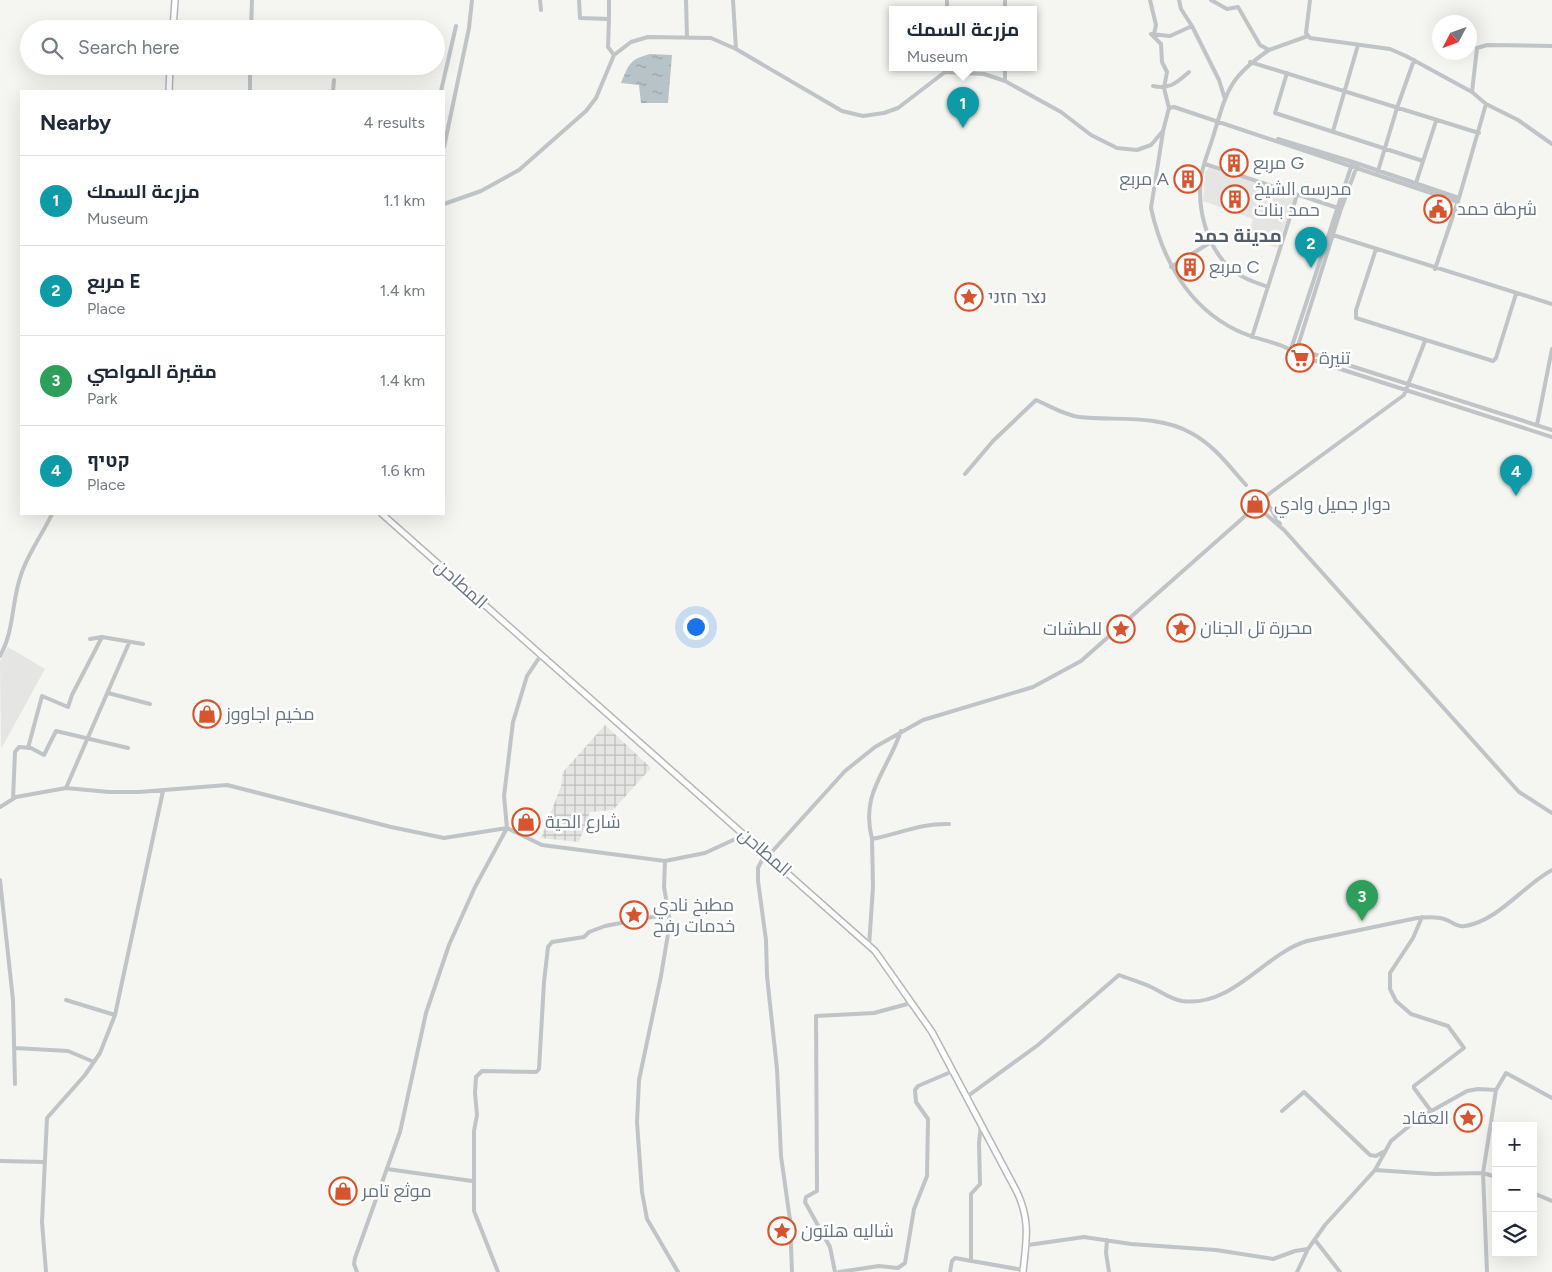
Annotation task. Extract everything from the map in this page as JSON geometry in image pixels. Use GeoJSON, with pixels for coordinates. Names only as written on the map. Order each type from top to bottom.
{"type":"FeatureCollection","features":[{"type":"Feature","properties":{"kind":"main road"},"geometry":{"type":"LineString","coordinates":[[174,20],[175,0]]}},
{"type":"Feature","properties":{"kind":"main road"},"geometry":{"type":"LineString","coordinates":[[169,90],[170,75]]}},
{"type":"Feature","properties":{"kind":"main road","name":"المطاحن"},"geometry":{"type":"LineString","coordinates":[[383,515],[744,835],[768,854],[869,946],[924,1018],[968,1096],[1021,1201],[1028,1245],[1023,1271]]}},
{"type":"Feature","properties":{"kind":"street"},"geometry":{"type":"LineString","coordinates":[[251,20],[252,0]]}},
{"type":"Feature","properties":{"kind":"street"},"geometry":{"type":"LineString","coordinates":[[445,142],[469,28],[472,0]]}},
{"type":"Feature","properties":{"kind":"street"},"geometry":{"type":"LineString","coordinates":[[540,0],[540,10]]}},
{"type":"Feature","properties":{"kind":"street"},"geometry":{"type":"LineString","coordinates":[[579,0],[580,18],[609,19]]}},
{"type":"Feature","properties":{"kind":"street"},"geometry":{"type":"LineString","coordinates":[[610,0],[608,47],[614,55]]}},
{"type":"Feature","properties":{"kind":"street"},"geometry":{"type":"LineString","coordinates":[[686,0],[687,37]]}},
{"type":"Feature","properties":{"kind":"street"},"geometry":{"type":"LineString","coordinates":[[733,0],[736,49]]}},
{"type":"Feature","properties":{"kind":"street"},"geometry":{"type":"LineString","coordinates":[[1150,0],[1156,25],[1154,34],[1151,34],[1161,44],[1162,62],[1167,72],[1164,88],[1169,108],[1151,208],[1163,252],[1189,293],[1215,317],[1235,330],[1291,349],[1304,357],[1552,437]]}},
{"type":"Feature","properties":{"kind":"street"},"geometry":{"type":"LineString","coordinates":[[1179,0],[1181,9],[1192,26],[1225,99]]}},
{"type":"Feature","properties":{"kind":"street"},"geometry":{"type":"LineString","coordinates":[[1211,0],[1227,9],[1238,7],[1260,45],[1269,50]]}},
{"type":"Feature","properties":{"kind":"street"},"geometry":{"type":"LineString","coordinates":[[1308,36],[1306,28],[1310,0]]}},
{"type":"Feature","properties":{"kind":"street"},"geometry":{"type":"LineString","coordinates":[[445,74],[456,26]]}},
{"type":"Feature","properties":{"kind":"street"},"geometry":{"type":"LineString","coordinates":[[1154,34],[1170,36],[1192,26]]}},
{"type":"Feature","properties":{"kind":"street"},"geometry":{"type":"LineString","coordinates":[[1268,287],[1243,278],[1229,268],[1211,242],[1199,201],[1201,175],[1225,99],[1235,77],[1250,62],[1269,50],[1308,36],[1314,39],[1390,49],[1472,92],[1486,104],[1518,120],[1552,144]]}},
{"type":"Feature","properties":{"kind":"street"},"geometry":{"type":"LineString","coordinates":[[445,204],[481,192],[519,170],[586,111],[596,98],[614,55],[631,42],[648,37],[711,38],[736,49],[842,111],[863,116],[884,113],[898,108],[945,72],[984,74],[1005,81],[1062,112],[1091,135],[1117,148],[1137,150],[1144,148],[1157,141],[1164,131]]}},
{"type":"Feature","properties":{"kind":"street"},"geometry":{"type":"LineString","coordinates":[[1333,131],[1358,45]]}},
{"type":"Feature","properties":{"kind":"street"},"geometry":{"type":"LineString","coordinates":[[1472,92],[1477,48],[1487,45],[1552,46]]}},
{"type":"Feature","properties":{"kind":"street"},"geometry":{"type":"LineString","coordinates":[[1378,171],[1414,60]]}},
{"type":"Feature","properties":{"kind":"street"},"geometry":{"type":"LineString","coordinates":[[1250,62],[1479,134]]}},
{"type":"Feature","properties":{"kind":"street"},"geometry":{"type":"LineString","coordinates":[[1005,71],[1005,81]]}},
{"type":"Feature","properties":{"kind":"street"},"geometry":{"type":"LineString","coordinates":[[1153,86],[1170,87],[1190,72]]}},
{"type":"Feature","properties":{"kind":"street"},"geometry":{"type":"LineString","coordinates":[[1287,73],[1275,113],[1424,161]]}},
{"type":"Feature","properties":{"kind":"street"},"geometry":{"type":"LineString","coordinates":[[250,75],[250,90]]}},
{"type":"Feature","properties":{"kind":"street"},"geometry":{"type":"LineString","coordinates":[[441,90],[445,75]]}},
{"type":"Feature","properties":{"kind":"street"},"geometry":{"type":"LineString","coordinates":[[333,90],[334,80]]}},
{"type":"Feature","properties":{"kind":"street"},"geometry":{"type":"LineString","coordinates":[[1435,269],[1459,200],[1486,104]]}},
{"type":"Feature","properties":{"kind":"street"},"geometry":{"type":"LineString","coordinates":[[1169,108],[1174,107],[1459,200]]}},
{"type":"Feature","properties":{"kind":"street"},"geometry":{"type":"LineString","coordinates":[[1416,183],[1436,122]]}},
{"type":"Feature","properties":{"kind":"street"},"geometry":{"type":"LineString","coordinates":[[1205,164],[1339,208]]}},
{"type":"Feature","properties":{"kind":"street"},"geometry":{"type":"LineString","coordinates":[[1355,165],[1416,183],[1459,200]]}},
{"type":"Feature","properties":{"kind":"street"},"geometry":{"type":"LineString","coordinates":[[1291,349],[1355,165]]}},
{"type":"Feature","properties":{"kind":"street"},"geometry":{"type":"LineString","coordinates":[[1252,336],[1297,194]]}},
{"type":"Feature","properties":{"kind":"street"},"geometry":{"type":"LineString","coordinates":[[1296,352],[1333,235],[1339,208]]}},
{"type":"Feature","properties":{"kind":"street"},"geometry":{"type":"LineString","coordinates":[[1333,235],[1435,269],[1552,304]]}},
{"type":"Feature","properties":{"kind":"street"},"geometry":{"type":"LineString","coordinates":[[1171,267],[1211,242]]}},
{"type":"Feature","properties":{"kind":"street"},"geometry":{"type":"LineString","coordinates":[[1376,249],[1356,310],[1356,318],[1425,341],[1492,361],[1496,358],[1516,294]]}},
{"type":"Feature","properties":{"kind":"street"},"geometry":{"type":"LineString","coordinates":[[792,1272],[790,1220],[781,1156],[777,1069],[758,868],[768,854],[845,772],[874,747],[901,731],[944,712],[1032,687],[1081,661],[1244,518],[1257,502],[1387,409],[1407,390],[1425,341]]}},
{"type":"Feature","properties":{"kind":"street"},"geometry":{"type":"LineString","coordinates":[[1537,425],[1552,349]]}},
{"type":"Feature","properties":{"kind":"street"},"geometry":{"type":"LineString","coordinates":[[1296,352],[1304,351],[1552,430]]}},
{"type":"Feature","properties":{"kind":"street"},"geometry":{"type":"LineString","coordinates":[[965,474],[993,441],[1036,400],[1060,412],[1077,416],[1158,421],[1178,426],[1215,450],[1246,485]]}},
{"type":"Feature","properties":{"kind":"street"},"geometry":{"type":"LineString","coordinates":[[1267,494],[1268,502],[1284,530]]}},
{"type":"Feature","properties":{"kind":"street"},"geometry":{"type":"LineString","coordinates":[[1262,499],[1268,502]]}},
{"type":"Feature","properties":{"kind":"street"},"geometry":{"type":"LineString","coordinates":[[1257,502],[1261,510],[1284,530],[1519,792],[1552,813]]}},
{"type":"Feature","properties":{"kind":"street"},"geometry":{"type":"LineString","coordinates":[[1244,518],[1266,509],[1268,502]]}},
{"type":"Feature","properties":{"kind":"street"},"geometry":{"type":"LineString","coordinates":[[0,656],[10,635],[12,609],[22,572],[51,515]]}},
{"type":"Feature","properties":{"kind":"street"},"geometry":{"type":"LineString","coordinates":[[28,748],[42,696],[68,707],[102,637]]}},
{"type":"Feature","properties":{"kind":"street"},"geometry":{"type":"LineString","coordinates":[[90,639],[102,637],[144,644]]}},
{"type":"Feature","properties":{"kind":"street"},"geometry":{"type":"LineString","coordinates":[[66,788],[86,738],[129,643]]}},
{"type":"Feature","properties":{"kind":"street"},"geometry":{"type":"LineString","coordinates":[[357,1272],[354,1264],[355,1258],[388,1169],[407,1105],[426,1013],[449,945],[475,887],[507,828],[504,796],[513,722],[527,676],[541,655]]}},
{"type":"Feature","properties":{"kind":"street"},"geometry":{"type":"LineString","coordinates":[[108,693],[150,704]]}},
{"type":"Feature","properties":{"kind":"street"},"geometry":{"type":"LineString","coordinates":[[13,798],[15,752],[19,746],[44,755],[56,731],[128,748]]}},
{"type":"Feature","properties":{"kind":"street"},"geometry":{"type":"LineString","coordinates":[[869,946],[873,887],[872,839],[868,823],[869,801],[894,754],[901,731]]}},
{"type":"Feature","properties":{"kind":"street"},"geometry":{"type":"LineString","coordinates":[[0,807],[13,798],[35,792],[66,788],[109,792],[163,791],[196,786],[227,785],[390,827],[444,838],[507,828],[542,845],[665,862],[705,853],[744,835]]}},
{"type":"Feature","properties":{"kind":"street"},"geometry":{"type":"LineString","coordinates":[[46,1272],[42,1222],[47,1118],[85,1075],[100,1053],[115,1015],[163,791]]}},
{"type":"Feature","properties":{"kind":"street"},"geometry":{"type":"LineString","coordinates":[[872,839],[893,835],[924,824],[949,824]]}},
{"type":"Feature","properties":{"kind":"street"},"geometry":{"type":"LineString","coordinates":[[665,862],[664,887],[670,922],[640,1080],[637,1122],[642,1192],[647,1219],[678,1272]]}},
{"type":"Feature","properties":{"kind":"street"},"geometry":{"type":"LineString","coordinates":[[968,1096],[1038,1045],[1119,975],[1150,986],[1171,999],[1191,1002],[1208,999],[1231,990],[1292,946],[1422,917],[1444,919],[1459,926],[1467,926],[1510,903],[1531,883],[1552,870]]}},
{"type":"Feature","properties":{"kind":"street"},"geometry":{"type":"LineString","coordinates":[[0,880],[13,1000],[15,1084]]}},
{"type":"Feature","properties":{"kind":"street"},"geometry":{"type":"LineString","coordinates":[[498,1272],[483,1239],[474,1212],[472,1181],[474,1131],[478,1115],[475,1093],[476,1077],[482,1071],[536,1072],[540,1064],[541,1010],[548,947],[552,942],[584,937],[589,932],[605,926],[668,914]]}},
{"type":"Feature","properties":{"kind":"street"},"geometry":{"type":"LineString","coordinates":[[1422,917],[1413,938],[1390,973],[1390,989],[1396,1000],[1410,1014],[1448,1026],[1464,1048],[1414,1086],[1431,1111]]}},
{"type":"Feature","properties":{"kind":"street"},"geometry":{"type":"LineString","coordinates":[[66,1000],[115,1015]]}},
{"type":"Feature","properties":{"kind":"street"},"geometry":{"type":"LineString","coordinates":[[835,1272],[830,1247],[811,1214],[805,1199],[817,1191],[816,1016],[874,1013],[911,1003]]}},
{"type":"Feature","properties":{"kind":"street"},"geometry":{"type":"LineString","coordinates":[[15,1048],[68,1051],[94,1062]]}},
{"type":"Feature","properties":{"kind":"street"},"geometry":{"type":"LineString","coordinates":[[839,1272],[879,1266],[898,1268],[905,1263],[914,1209],[927,1176],[928,1119],[916,1102],[915,1090],[918,1086],[953,1072]]}},
{"type":"Feature","properties":{"kind":"street"},"geometry":{"type":"LineString","coordinates":[[1487,1272],[1483,1173],[1496,1090],[1506,1073],[1552,1098]]}},
{"type":"Feature","properties":{"kind":"street"},"geometry":{"type":"LineString","coordinates":[[1297,1272],[1308,1249],[1331,1218],[1375,1170],[1396,1135],[1431,1111],[1467,1091],[1496,1090]]}},
{"type":"Feature","properties":{"kind":"street"},"geometry":{"type":"LineString","coordinates":[[1282,1111],[1304,1092],[1370,1154],[1376,1156],[1385,1151]]}},
{"type":"Feature","properties":{"kind":"street"},"geometry":{"type":"LineString","coordinates":[[971,1261],[971,1194],[980,1184],[979,1143],[981,1125]]}},
{"type":"Feature","properties":{"kind":"street"},"geometry":{"type":"LineString","coordinates":[[0,1161],[46,1162]]}},
{"type":"Feature","properties":{"kind":"street"},"geometry":{"type":"LineString","coordinates":[[388,1169],[472,1181]]}},
{"type":"Feature","properties":{"kind":"street"},"geometry":{"type":"LineString","coordinates":[[1375,1170],[1434,1174],[1483,1173],[1492,1176]]}},
{"type":"Feature","properties":{"kind":"street"},"geometry":{"type":"LineString","coordinates":[[1537,1195],[1552,1201]]}},
{"type":"Feature","properties":{"kind":"street"},"geometry":{"type":"LineString","coordinates":[[1028,1245],[1073,1237],[1131,1244],[1216,1250],[1273,1259],[1295,1251],[1308,1249]]}},
{"type":"Feature","properties":{"kind":"street"},"geometry":{"type":"LineString","coordinates":[[1107,1240],[1106,1253],[1109,1272]]}},
{"type":"Feature","properties":{"kind":"street"},"geometry":{"type":"LineString","coordinates":[[1315,1240],[1340,1272]]}},
{"type":"Feature","properties":{"kind":"street"},"geometry":{"type":"LineString","coordinates":[[950,1272],[953,1259],[1023,1271]]}},
{"type":"Feature","properties":{"kind":"shaded area"},"geometry":{"type":"Polygon","coordinates":[[[1209,168],[1295,196],[1277,248],[1247,236],[1253,219],[1203,201],[1205,172],[1209,168]]]}},
{"type":"Feature","properties":{"kind":"shaded area"},"geometry":{"type":"Polygon","coordinates":[[[8,647],[45,669],[1,749],[0,661],[8,647]]]}},
{"type":"Feature","properties":{"kind":"shaded area"},"geometry":{"type":"Polygon","coordinates":[[[605,725],[651,768],[613,810],[590,812],[579,842],[541,838],[561,786],[563,772],[605,725]]]}},
{"type":"Feature","properties":{"kind":"water"},"geometry":{"type":"Polygon","coordinates":[[[650,54],[672,55],[668,103],[641,103],[639,85],[621,83],[626,71],[634,60],[650,54]]]}},
{"type":"Feature","properties":{"kind":"place","name":"مزرعة السمك"},"geometry":{"type":"Point","coordinates":[963,128]}},
{"type":"Feature","properties":{"kind":"place","name":"مربع G"},"geometry":{"type":"Point","coordinates":[1234,163]}},
{"type":"Feature","properties":{"kind":"place","name":"مربع A"},"geometry":{"type":"Point","coordinates":[1188,179]}},
{"type":"Feature","properties":{"kind":"place","name":"مدرسه الشيخ حمد بنات"},"geometry":{"type":"Point","coordinates":[1235,199]}},
{"type":"Feature","properties":{"kind":"place","name":"شرطة حمد"},"geometry":{"type":"Point","coordinates":[1438,209]}},
{"type":"Feature","properties":{"kind":"place","name":"مربع C"},"geometry":{"type":"Point","coordinates":[1190,267]}},
{"type":"Feature","properties":{"kind":"place","name":"مربع E"},"geometry":{"type":"Point","coordinates":[1311,268]}},
{"type":"Feature","properties":{"kind":"place","name":"נצר חזני"},"geometry":{"type":"Point","coordinates":[969,297]}},
{"type":"Feature","properties":{"kind":"place","name":"تنيرة"},"geometry":{"type":"Point","coordinates":[1300,358]}},
{"type":"Feature","properties":{"kind":"place","name":"קטיף"},"geometry":{"type":"Point","coordinates":[1516,496]}},
{"type":"Feature","properties":{"kind":"place","name":"دوار جميل وادي"},"geometry":{"type":"Point","coordinates":[1255,504]}},
{"type":"Feature","properties":{"kind":"place","name":"محررة تل الجنان"},"geometry":{"type":"Point","coordinates":[1181,628]}},
{"type":"Feature","properties":{"kind":"place","name":"للطشات"},"geometry":{"type":"Point","coordinates":[1121,629]}},
{"type":"Feature","properties":{"kind":"place","name":"مخيم اجاووز"},"geometry":{"type":"Point","coordinates":[207,714]}},
{"type":"Feature","properties":{"kind":"place","name":"شارع الحية"},"geometry":{"type":"Point","coordinates":[526,822]}},
{"type":"Feature","properties":{"kind":"place","name":"مطبخ نادي خدمات رفح"},"geometry":{"type":"Point","coordinates":[634,915]}},
{"type":"Feature","properties":{"kind":"place","name":"مقبرة المواصي"},"geometry":{"type":"Point","coordinates":[1362,921]}},
{"type":"Feature","properties":{"kind":"place","name":"العقاد"},"geometry":{"type":"Point","coordinates":[1468,1118]}},
{"type":"Feature","properties":{"kind":"place","name":"موثع تامر"},"geometry":{"type":"Point","coordinates":[343,1191]}},
{"type":"Feature","properties":{"kind":"place","name":"شاليه هلتون"},"geometry":{"type":"Point","coordinates":[782,1231]}},
{"type":"Feature","properties":{"kind":"district","name":"مدينة حمد"},"geometry":{"type":"Point","coordinates":[1238,235]}}]}
